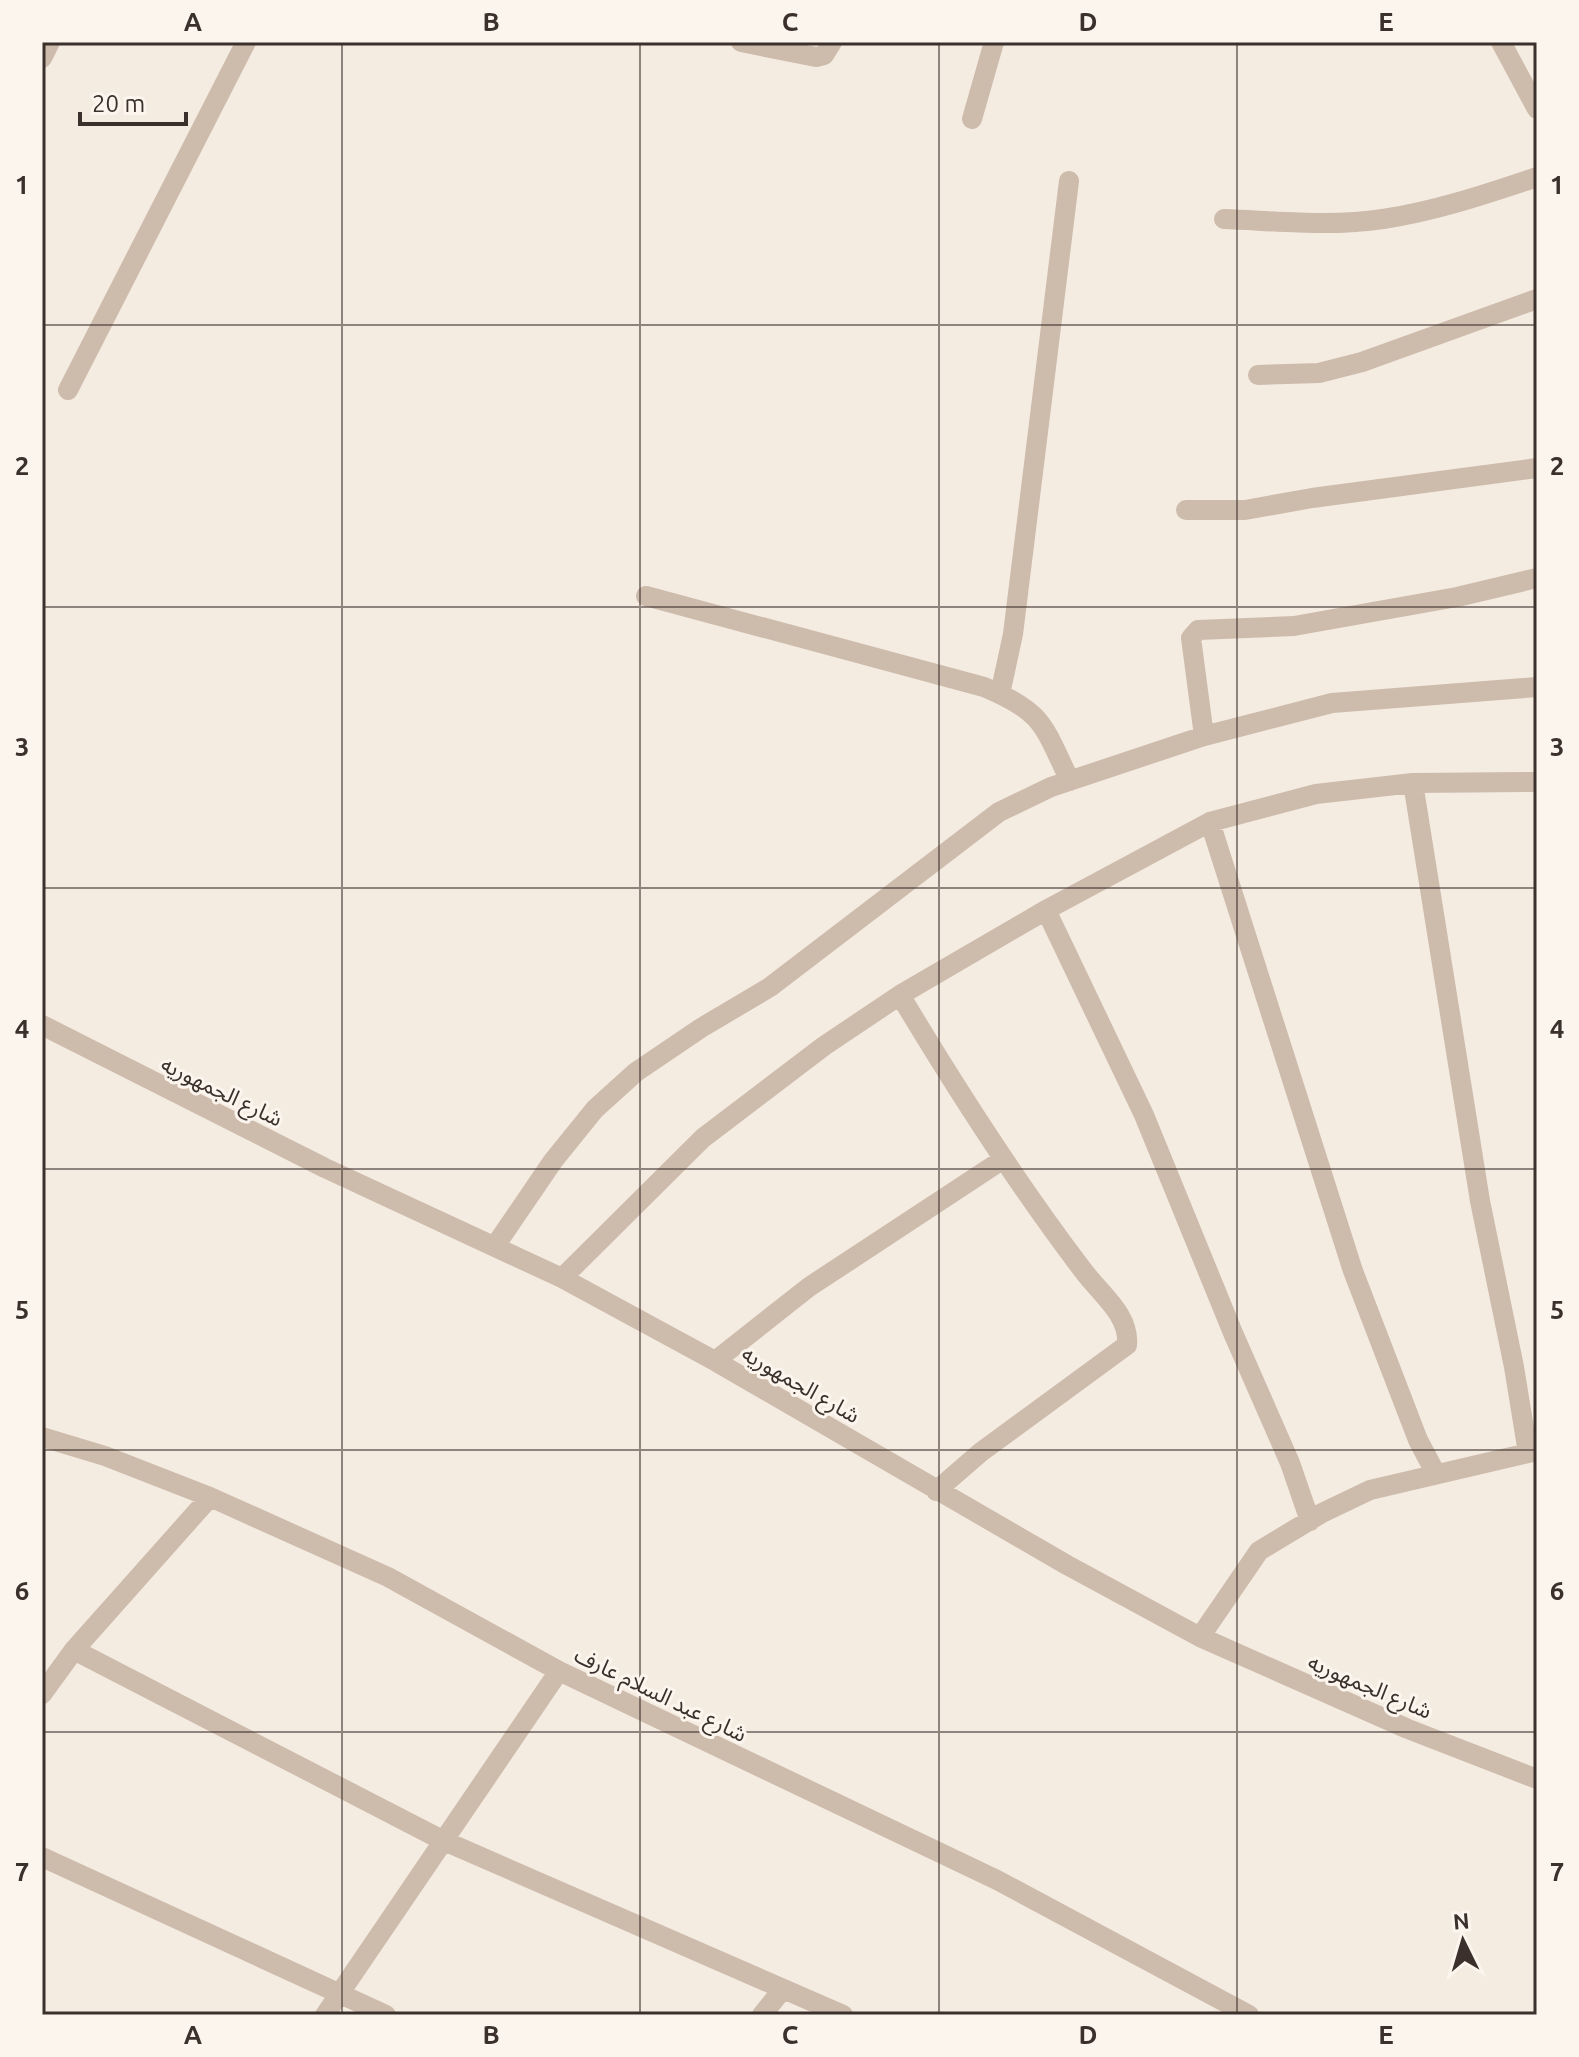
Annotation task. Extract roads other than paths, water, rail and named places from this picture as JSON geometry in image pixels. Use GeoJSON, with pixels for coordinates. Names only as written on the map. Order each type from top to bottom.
{"type":"FeatureCollection","features":[{"type":"Feature","properties":{"kind":"street"},"geometry":{"type":"LineString","coordinates":[[68,390],[246,42]]}},
{"type":"Feature","properties":{"kind":"street"},"geometry":{"type":"LineString","coordinates":[[741,42],[816,57],[824,55],[832,42]]}},
{"type":"Feature","properties":{"kind":"street"},"geometry":{"type":"LineString","coordinates":[[972,119],[994,42]]}},
{"type":"Feature","properties":{"kind":"street"},"geometry":{"type":"LineString","coordinates":[[1501,42],[1537,109]]}},
{"type":"Feature","properties":{"kind":"street"},"geometry":{"type":"LineString","coordinates":[[1224,219],[1318,223],[1382,219],[1456,204],[1537,177]]}},
{"type":"Feature","properties":{"kind":"street"},"geometry":{"type":"LineString","coordinates":[[1000,694],[1013,634],[1069,181]]}},
{"type":"Feature","properties":{"kind":"street"},"geometry":{"type":"LineString","coordinates":[[1258,375],[1319,373],[1362,362],[1537,299]]}},
{"type":"Feature","properties":{"kind":"street"},"geometry":{"type":"LineString","coordinates":[[1186,510],[1245,510],[1537,468]]}},
{"type":"Feature","properties":{"kind":"street"},"geometry":{"type":"LineString","coordinates":[[1204,736],[1191,638],[1198,630],[1294,626],[1457,597],[1537,578]]}},
{"type":"Feature","properties":{"kind":"street"},"geometry":{"type":"LineString","coordinates":[[646,596],[984,687],[1017,701],[1042,723],[1070,781]]}},
{"type":"Feature","properties":{"kind":"street"},"geometry":{"type":"LineString","coordinates":[[495,1246],[553,1161],[587,1119],[636,1072],[770,987],[999,812],[1070,781],[1204,736],[1332,703],[1537,687]]}},
{"type":"Feature","properties":{"kind":"street"},"geometry":{"type":"LineString","coordinates":[[562,1278],[703,1138],[824,1046],[900,995],[1046,910],[1210,822],[1316,794],[1413,783],[1537,782]]}},
{"type":"Feature","properties":{"kind":"street"},"geometry":{"type":"LineString","coordinates":[[1200,1637],[1259,1551],[1310,1521],[1370,1490],[1532,1452],[1480,1201],[1413,783]]}},
{"type":"Feature","properties":{"kind":"street"},"geometry":{"type":"LineString","coordinates":[[1210,822],[1353,1271],[1418,1440],[1436,1474]]}},
{"type":"Feature","properties":{"kind":"street"},"geometry":{"type":"LineString","coordinates":[[1046,910],[1144,1115],[1290,1463],[1310,1521]]}},
{"type":"Feature","properties":{"kind":"street"},"geometry":{"type":"LineString","coordinates":[[900,995],[1002,1160],[1090,1281],[1125,1322],[1127,1345],[981,1452],[936,1491]]}},
{"type":"Feature","properties":{"kind":"street","name":"شارع الجمهوريه"},"geometry":{"type":"LineString","coordinates":[[42,1025],[225,1120],[562,1278],[715,1361],[936,1491],[1200,1637],[1408,1729],[1537,1779]]}},
{"type":"Feature","properties":{"kind":"street"},"geometry":{"type":"LineString","coordinates":[[715,1361],[809,1287],[1002,1160]]}},
{"type":"Feature","properties":{"kind":"street","name":"شارع عبد السلام عارف"},"geometry":{"type":"LineString","coordinates":[[42,1437],[105,1456],[210,1497],[388,1577],[559,1671],[997,1880],[1236,2012]]}},
{"type":"Feature","properties":{"kind":"street"},"geometry":{"type":"LineString","coordinates":[[42,1694],[74,1650],[210,1497]]}},
{"type":"Feature","properties":{"kind":"street"},"geometry":{"type":"LineString","coordinates":[[74,1650],[442,1840],[843,2015]]}},
{"type":"Feature","properties":{"kind":"street"},"geometry":{"type":"LineString","coordinates":[[325,2015],[559,1671]]}},
{"type":"Feature","properties":{"kind":"street"},"geometry":{"type":"LineString","coordinates":[[42,1857],[386,2015]]}},
{"type":"Feature","properties":{"kind":"street"},"geometry":{"type":"LineString","coordinates":[[762,2015],[783,1989]]}}]}
